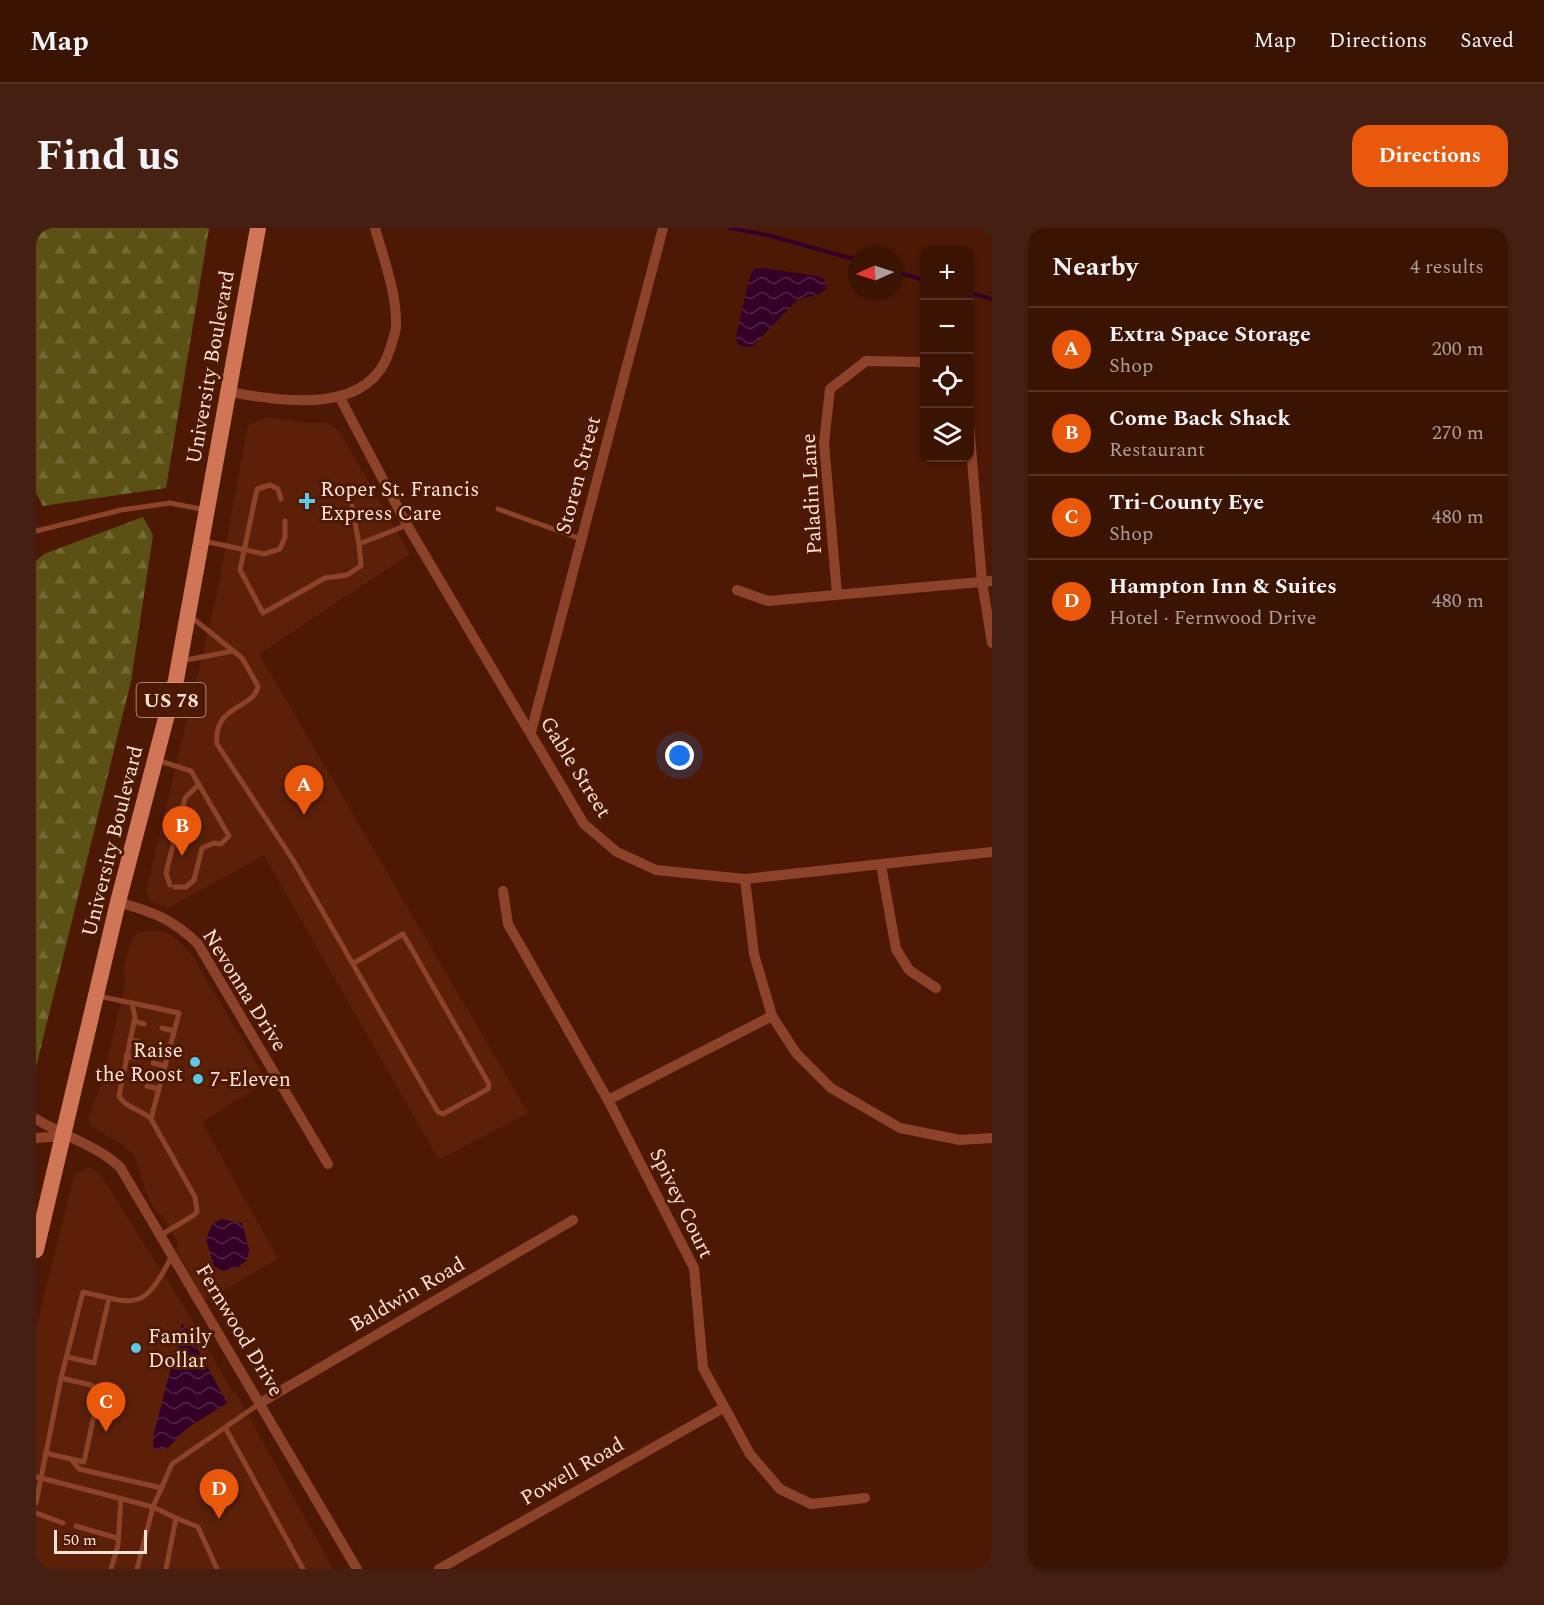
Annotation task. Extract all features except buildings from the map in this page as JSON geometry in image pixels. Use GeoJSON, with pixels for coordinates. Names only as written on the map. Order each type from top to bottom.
{"type":"FeatureCollection","features":[{"type":"Feature","properties":{"kind":"main road","name":"University Boulevard"},"geometry":{"type":"LineString","coordinates":[[36,1250],[118,902],[180,661],[258,228]]}},
{"type":"Feature","properties":{"kind":"street"},"geometry":{"type":"LineString","coordinates":[[229,392],[283,401],[316,400],[339,396],[369,383],[386,363],[396,328],[392,289],[375,228]]}},
{"type":"Feature","properties":{"kind":"street","name":"Storen Street"},"geometry":{"type":"LineString","coordinates":[[531,732],[662,229]]}},
{"type":"Feature","properties":{"kind":"street","name":"Paladin Lane"},"geometry":{"type":"LineString","coordinates":[[837,594],[824,443],[830,389],[866,361],[920,362]]}},
{"type":"Feature","properties":{"kind":"street","name":"Gable Street"},"geometry":{"type":"LineString","coordinates":[[339,396],[407,525],[584,824],[617,852],[657,870],[745,879],[992,852]]}},
{"type":"Feature","properties":{"kind":"street"},"geometry":{"type":"LineString","coordinates":[[973,462],[992,643]]}},
{"type":"Feature","properties":{"kind":"street"},"geometry":{"type":"LineString","coordinates":[[737,590],[768,601],[987,581]]}},
{"type":"Feature","properties":{"kind":"street"},"geometry":{"type":"LineString","coordinates":[[881,865],[896,949],[909,970],[936,988]]}},
{"type":"Feature","properties":{"kind":"street"},"geometry":{"type":"LineString","coordinates":[[745,879],[754,954],[771,1016],[796,1053],[831,1088],[900,1128],[960,1140],[992,1138]]}},
{"type":"Feature","properties":{"kind":"street","name":"Spivey Court"},"geometry":{"type":"LineString","coordinates":[[503,891],[508,924],[608,1100],[694,1268],[703,1368],[750,1454],[780,1489],[811,1504],[865,1498]]}},
{"type":"Feature","properties":{"kind":"street","name":"Nevonna Drive"},"geometry":{"type":"LineString","coordinates":[[118,902],[160,915],[182,928],[198,944],[328,1164]]}},
{"type":"Feature","properties":{"kind":"street"},"geometry":{"type":"LineString","coordinates":[[608,1100],[771,1016]]}},
{"type":"Feature","properties":{"kind":"street","name":"Fernwood Drive"},"geometry":{"type":"LineString","coordinates":[[36,1119],[64,1136],[103,1152],[120,1167],[357,1569]]}},
{"type":"Feature","properties":{"kind":"street","name":"Fernwood Drive"},"geometry":{"type":"LineString","coordinates":[[36,1138],[64,1136]]}},
{"type":"Feature","properties":{"kind":"street","name":"Baldwin Road"},"geometry":{"type":"LineString","coordinates":[[260,1403],[573,1220]]}},
{"type":"Feature","properties":{"kind":"street","name":"Powell Road"},"geometry":{"type":"LineString","coordinates":[[439,1569],[723,1408]]}},
{"type":"Feature","properties":{"kind":"lane"},"geometry":{"type":"LineString","coordinates":[[281,499],[278,489],[270,485],[257,489],[240,570],[263,613],[326,578],[347,575],[361,566],[352,506]]}},
{"type":"Feature","properties":{"kind":"lane"},"geometry":{"type":"LineString","coordinates":[[36,531],[121,510],[170,503],[207,511]]}},
{"type":"Feature","properties":{"kind":"lane"},"geometry":{"type":"LineString","coordinates":[[498,509],[581,539]]}},
{"type":"Feature","properties":{"kind":"lane"},"geometry":{"type":"LineString","coordinates":[[202,541],[264,555],[280,549],[285,537],[285,521]]}},
{"type":"Feature","properties":{"kind":"lane"},"geometry":{"type":"LineString","coordinates":[[358,544],[407,525]]}},
{"type":"Feature","properties":{"kind":"lane"},"geometry":{"type":"LineString","coordinates":[[188,615],[246,664],[258,686],[257,691],[220,721],[216,733],[217,744],[293,860],[438,1112],[443,1114],[488,1089],[489,1084],[403,934],[354,963]]}},
{"type":"Feature","properties":{"kind":"lane"},"geometry":{"type":"LineString","coordinates":[[180,661],[233,651]]}},
{"type":"Feature","properties":{"kind":"lane"},"geometry":{"type":"LineString","coordinates":[[156,760],[191,771],[199,784],[228,836],[221,844],[214,843],[202,848],[194,880],[190,884],[173,886],[166,873],[185,798],[199,784]]}},
{"type":"Feature","properties":{"kind":"lane"},"geometry":{"type":"LineString","coordinates":[[97,996],[179,1013],[152,1119]]}},
{"type":"Feature","properties":{"kind":"lane"},"geometry":{"type":"LineString","coordinates":[[132,1003],[134,1021],[118,1090],[122,1102],[152,1119],[193,1191],[196,1205],[194,1215],[161,1235]]}},
{"type":"Feature","properties":{"kind":"lane"},"geometry":{"type":"LineString","coordinates":[[134,1021],[144,1024]]}},
{"type":"Feature","properties":{"kind":"lane"},"geometry":{"type":"LineString","coordinates":[[162,1028],[174,1031]]}},
{"type":"Feature","properties":{"kind":"lane"},"geometry":{"type":"LineString","coordinates":[[130,1040],[139,1042]]}},
{"type":"Feature","properties":{"kind":"lane"},"geometry":{"type":"LineString","coordinates":[[158,1047],[169,1050]]}},
{"type":"Feature","properties":{"kind":"lane"},"geometry":{"type":"LineString","coordinates":[[126,1056],[135,1058]]}},
{"type":"Feature","properties":{"kind":"lane"},"geometry":{"type":"LineString","coordinates":[[153,1063],[165,1066]]}},
{"type":"Feature","properties":{"kind":"lane"},"geometry":{"type":"LineString","coordinates":[[121,1080],[129,1082]]}},
{"type":"Feature","properties":{"kind":"lane"},"geometry":{"type":"LineString","coordinates":[[147,1086],[159,1089]]}},
{"type":"Feature","properties":{"kind":"lane"},"geometry":{"type":"LineString","coordinates":[[36,1503],[38,1477],[83,1292],[130,1303],[143,1298],[159,1280],[172,1254]]}},
{"type":"Feature","properties":{"kind":"lane"},"geometry":{"type":"LineString","coordinates":[[67,1357],[94,1363],[109,1298]]}},
{"type":"Feature","properties":{"kind":"lane"},"geometry":{"type":"LineString","coordinates":[[45,1453],[84,1462],[99,1392],[91,1384],[61,1378]]}},
{"type":"Feature","properties":{"kind":"lane"},"geometry":{"type":"LineString","coordinates":[[137,1569],[153,1507],[172,1464],[226,1429],[260,1403]]}},
{"type":"Feature","properties":{"kind":"lane"},"geometry":{"type":"LineString","coordinates":[[226,1429],[303,1569]]}},
{"type":"Feature","properties":{"kind":"lane"},"geometry":{"type":"LineString","coordinates":[[70,1459],[79,1469],[162,1488]]}},
{"type":"Feature","properties":{"kind":"lane"},"geometry":{"type":"LineString","coordinates":[[38,1477],[153,1507],[198,1527],[217,1569]]}},
{"type":"Feature","properties":{"kind":"lane"},"geometry":{"type":"LineString","coordinates":[[111,1569],[118,1545],[121,1498]]}},
{"type":"Feature","properties":{"kind":"lane"},"geometry":{"type":"LineString","coordinates":[[36,1513],[63,1523]]}},
{"type":"Feature","properties":{"kind":"lane"},"geometry":{"type":"LineString","coordinates":[[166,1569],[176,1518]]}},
{"type":"Feature","properties":{"kind":"lane"},"geometry":{"type":"LineString","coordinates":[[76,1526],[117,1538]]}},
{"type":"Feature","properties":{"kind":"shaded area"},"geometry":{"type":"Polygon","coordinates":[[[268,417],[307,423],[326,422],[339,431],[410,554],[259,654],[528,1113],[439,1160],[264,855],[168,908],[151,901],[146,891],[217,594],[247,429],[250,424],[268,417]]]}},
{"type":"Feature","properties":{"kind":"shaded area"},"geometry":{"type":"Polygon","coordinates":[[[146,931],[160,931],[174,937],[191,954],[267,1081],[202,1122],[278,1259],[204,1301],[177,1250],[178,1242],[163,1216],[156,1212],[145,1190],[135,1157],[124,1146],[93,1127],[88,1118],[101,1086],[125,984],[124,969],[130,944],[135,935],[146,931]]]}},
{"type":"Feature","properties":{"kind":"shaded area"},"geometry":{"type":"Polygon","coordinates":[[[90,1167],[100,1174],[186,1310],[231,1390],[237,1395],[333,1569],[36,1569],[36,1329],[74,1175],[90,1167]]]}},
{"type":"Feature","properties":{"kind":"green space"},"geometry":{"type":"Polygon","coordinates":[[[36,228],[209,228],[166,488],[43,506],[36,493],[36,228]]]}},
{"type":"Feature","properties":{"kind":"green space"},"geometry":{"type":"Polygon","coordinates":[[[143,517],[153,535],[131,681],[36,1067],[36,561],[44,554],[143,517]]]}},
{"type":"Feature","properties":{"kind":"water"},"geometry":{"type":"Polygon","coordinates":[[[764,268],[817,276],[825,280],[826,289],[820,294],[797,300],[752,347],[743,347],[737,343],[736,336],[750,276],[754,269],[764,268]]]}},
{"type":"Feature","properties":{"kind":"water"},"geometry":{"type":"Polygon","coordinates":[[[221,1219],[242,1223],[249,1249],[247,1260],[237,1268],[223,1271],[214,1266],[206,1239],[213,1223],[221,1219]]]}},
{"type":"Feature","properties":{"kind":"water"},"geometry":{"type":"Polygon","coordinates":[[[182,1324],[187,1329],[227,1403],[186,1429],[169,1447],[159,1450],[153,1447],[154,1434],[182,1324]]]}},
{"type":"Feature","properties":{"kind":"waterway"},"geometry":{"type":"LineString","coordinates":[[730,228],[767,235],[848,258]]}},
{"type":"Feature","properties":{"kind":"waterway"},"geometry":{"type":"LineString","coordinates":[[902,274],[920,279]]}},
{"type":"Feature","properties":{"kind":"waterway"},"geometry":{"type":"LineString","coordinates":[[974,294],[992,299]]}},
{"type":"Feature","properties":{"kind":"place","name":"Roper St. Francis Express Care"},"geometry":{"type":"Point","coordinates":[307,501]}},
{"type":"Feature","properties":{"kind":"place","name":"Extra Space Storage"},"geometry":{"type":"Point","coordinates":[304,815]}},
{"type":"Feature","properties":{"kind":"place","name":"Come Back Shack"},"geometry":{"type":"Point","coordinates":[182,856]}},
{"type":"Feature","properties":{"kind":"place","name":"Raise the Roost"},"geometry":{"type":"Point","coordinates":[195,1062]}},
{"type":"Feature","properties":{"kind":"place","name":"7-Eleven"},"geometry":{"type":"Point","coordinates":[198,1079]}},
{"type":"Feature","properties":{"kind":"place","name":"Family Dollar"},"geometry":{"type":"Point","coordinates":[136,1348]}},
{"type":"Feature","properties":{"kind":"place","name":"Tri-County Eye"},"geometry":{"type":"Point","coordinates":[106,1432]}},
{"type":"Feature","properties":{"kind":"place","name":"Hampton Inn & Suites"},"geometry":{"type":"Point","coordinates":[219,1519]}}]}
